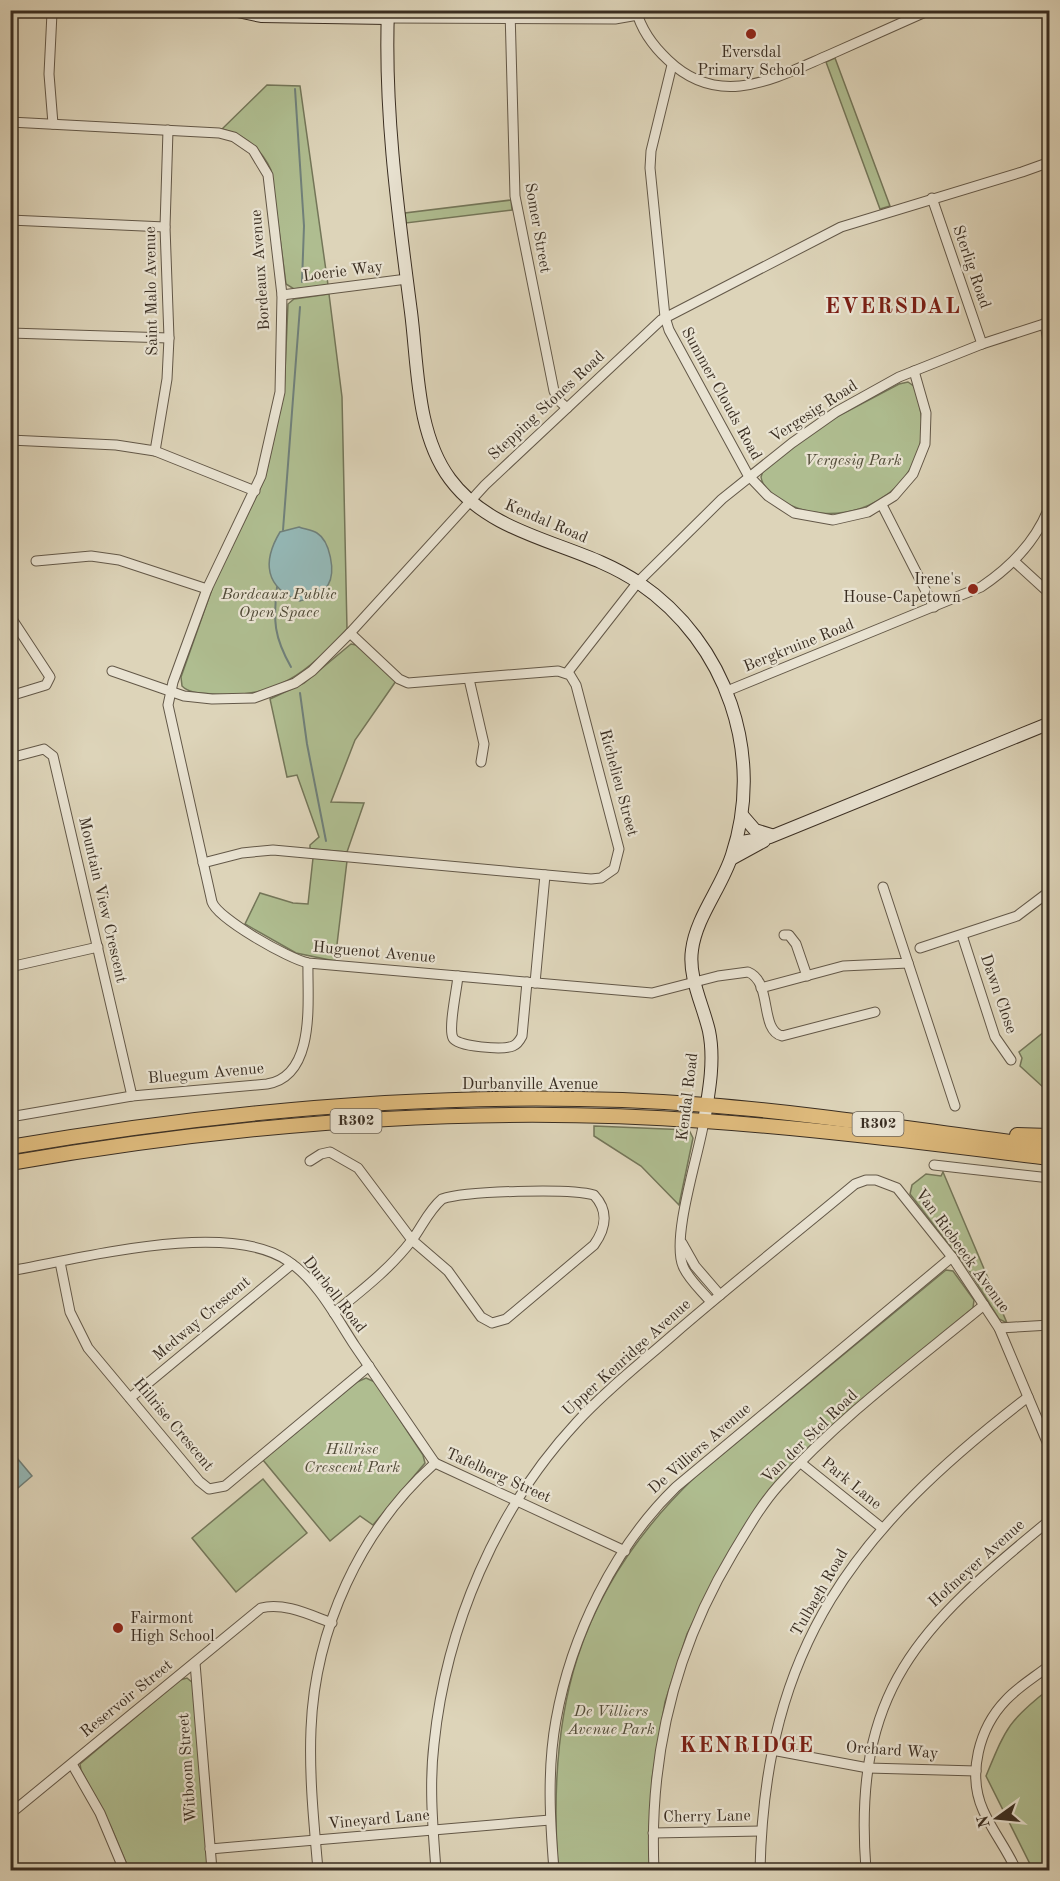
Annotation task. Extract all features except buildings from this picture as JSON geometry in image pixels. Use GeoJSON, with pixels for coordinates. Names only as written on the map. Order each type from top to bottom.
{"type":"FeatureCollection","features":[{"type":"Feature","properties":{"kind":"main road","name":"Durbanville Avenue"},"geometry":{"type":"LineString","coordinates":[[10,1147],[191,1120],[362,1105],[516,1100],[707,1105],[841,1119],[1050,1147]]}},
{"type":"Feature","properties":{"kind":"main road","name":"Durbanville Avenue"},"geometry":{"type":"LineString","coordinates":[[10,1163],[154,1141],[365,1120],[532,1116],[704,1120],[1050,1158]]}},
{"type":"Feature","properties":{"kind":"main road"},"geometry":{"type":"LineString","coordinates":[[964,1136],[994,1134],[1050,1136]]}},
{"type":"Feature","properties":{"kind":"street"},"geometry":{"type":"LineString","coordinates":[[33,10],[52,13],[71,10]]}},
{"type":"Feature","properties":{"kind":"street"},"geometry":{"type":"LineString","coordinates":[[240,11],[283,17],[388,14],[615,19],[637,13],[657,50],[672,65],[709,83],[737,87],[761,84],[930,10]]}},
{"type":"Feature","properties":{"kind":"street"},"geometry":{"type":"LineString","coordinates":[[52,13],[49,74],[53,124]]}},
{"type":"Feature","properties":{"kind":"street","name":"Kendal Road"},"geometry":{"type":"LineString","coordinates":[[388,14],[391,145],[407,279],[424,411],[431,441],[444,471],[470,501],[500,521],[596,561],[638,582],[689,628],[714,664],[727,691],[742,749],[742,815],[736,843],[692,945],[691,964],[710,1041],[707,1105],[681,1241],[684,1268],[711,1302]]}},
{"type":"Feature","properties":{"kind":"street","name":"Somer Street"},"geometry":{"type":"LineString","coordinates":[[510,15],[517,210],[554,391],[558,400],[567,408]]}},
{"type":"Feature","properties":{"kind":"street","name":"Summer Clouds Road"},"geometry":{"type":"LineString","coordinates":[[672,65],[651,151],[650,168],[665,317],[675,342],[748,475],[781,506],[806,517],[846,518],[882,505],[913,474],[925,444],[926,413],[914,371]]}},
{"type":"Feature","properties":{"kind":"street","name":"Bordeaux Avenue"},"geometry":{"type":"LineString","coordinates":[[10,122],[229,135],[242,142],[258,156],[269,182],[282,296],[278,401],[264,467],[255,491],[207,589],[171,691]]}},
{"type":"Feature","properties":{"kind":"street","name":"Saint Malo Avenue"},"geometry":{"type":"LineString","coordinates":[[155,451],[167,379],[169,338],[165,227],[168,130]]}},
{"type":"Feature","properties":{"kind":"street","name":"Stepping Stones Road"},"geometry":{"type":"LineString","coordinates":[[112,671],[184,696],[235,700],[276,692],[312,671],[350,633],[470,501],[665,317],[841,227],[1050,162]]}},
{"type":"Feature","properties":{"kind":"street","name":"Sterlig Road"},"geometry":{"type":"LineString","coordinates":[[932,198],[982,344]]}},
{"type":"Feature","properties":{"kind":"street"},"geometry":{"type":"LineString","coordinates":[[10,220],[165,227]]}},
{"type":"Feature","properties":{"kind":"street","name":"Loerie Way"},"geometry":{"type":"LineString","coordinates":[[282,296],[407,279]]}},
{"type":"Feature","properties":{"kind":"street"},"geometry":{"type":"LineString","coordinates":[[1048,323],[1050,355]]}},
{"type":"Feature","properties":{"kind":"street","name":"Vergesig Road"},"geometry":{"type":"LineString","coordinates":[[567,673],[638,582],[748,475],[836,412],[914,371],[982,344],[1048,323]]}},
{"type":"Feature","properties":{"kind":"street"},"geometry":{"type":"LineString","coordinates":[[10,333],[74,333],[169,338]]}},
{"type":"Feature","properties":{"kind":"street"},"geometry":{"type":"LineString","coordinates":[[10,440],[116,445],[155,451],[255,491]]}},
{"type":"Feature","properties":{"kind":"street"},"geometry":{"type":"LineString","coordinates":[[882,505],[934,608]]}},
{"type":"Feature","properties":{"kind":"street","name":"Bergkruine Road"},"geometry":{"type":"LineString","coordinates":[[727,691],[981,587],[1014,561],[1040,528],[1050,506]]}},
{"type":"Feature","properties":{"kind":"street"},"geometry":{"type":"LineString","coordinates":[[36,561],[79,557],[112,558],[135,563],[207,589]]}},
{"type":"Feature","properties":{"kind":"street"},"geometry":{"type":"LineString","coordinates":[[1014,561],[1050,594]]}},
{"type":"Feature","properties":{"kind":"street"},"geometry":{"type":"LineString","coordinates":[[10,616],[50,677],[46,685],[10,696]]}},
{"type":"Feature","properties":{"kind":"street"},"geometry":{"type":"LineString","coordinates":[[350,633],[405,682],[416,684],[558,671],[567,673]]}},
{"type":"Feature","properties":{"kind":"street","name":"Richelieu Street"},"geometry":{"type":"LineString","coordinates":[[203,863],[242,853],[273,850],[545,875],[602,878],[614,869],[620,854],[576,685],[567,673]]}},
{"type":"Feature","properties":{"kind":"street"},"geometry":{"type":"LineString","coordinates":[[469,679],[484,744],[481,762]]}},
{"type":"Feature","properties":{"kind":"street","name":"Huguenot Avenue"},"geometry":{"type":"LineString","coordinates":[[171,691],[168,711],[212,902],[220,914],[289,956],[308,963],[652,993],[748,972],[757,977],[761,988]]}},
{"type":"Feature","properties":{"kind":"street"},"geometry":{"type":"LineString","coordinates":[[731,859],[773,836],[1050,723]]}},
{"type":"Feature","properties":{"kind":"street","name":"Mountain View Crescent"},"geometry":{"type":"LineString","coordinates":[[10,758],[44,749],[53,756],[132,1096]]}},
{"type":"Feature","properties":{"kind":"street"},"geometry":{"type":"LineString","coordinates":[[742,815],[755,830],[773,836]]}},
{"type":"Feature","properties":{"kind":"street"},"geometry":{"type":"LineString","coordinates":[[736,843],[773,836]]}},
{"type":"Feature","properties":{"kind":"street"},"geometry":{"type":"LineString","coordinates":[[458,976],[452,1031],[454,1040],[464,1045],[508,1047],[518,1043],[522,1036],[531,983],[545,875]]}},
{"type":"Feature","properties":{"kind":"street"},"geometry":{"type":"LineString","coordinates":[[883,886],[955,1106]]}},
{"type":"Feature","properties":{"kind":"street"},"geometry":{"type":"LineString","coordinates":[[920,948],[1017,916],[1050,891]]}},
{"type":"Feature","properties":{"kind":"street"},"geometry":{"type":"LineString","coordinates":[[784,935],[789,935],[796,944],[807,976]]}},
{"type":"Feature","properties":{"kind":"street","name":"Dawn Close"},"geometry":{"type":"LineString","coordinates":[[962,935],[995,1037],[1011,1059]]}},
{"type":"Feature","properties":{"kind":"street"},"geometry":{"type":"LineString","coordinates":[[10,967],[98,947]]}},
{"type":"Feature","properties":{"kind":"street","name":"Bluegum Avenue"},"geometry":{"type":"LineString","coordinates":[[10,1117],[132,1096],[271,1084],[285,1077],[294,1066],[308,1029],[308,963]]}},
{"type":"Feature","properties":{"kind":"street"},"geometry":{"type":"LineString","coordinates":[[875,1012],[779,1035],[772,1029],[761,988],[843,966],[908,963]]}},
{"type":"Feature","properties":{"kind":"street"},"geometry":{"type":"LineString","coordinates":[[310,1161],[321,1154],[330,1152],[358,1168],[412,1240],[448,1271],[481,1317],[496,1323],[506,1319],[594,1245],[602,1232],[605,1214],[594,1195],[583,1192],[546,1191],[447,1198],[437,1203],[412,1240],[382,1273],[334,1314]]}},
{"type":"Feature","properties":{"kind":"street"},"geometry":{"type":"LineString","coordinates":[[934,1165],[1050,1178]]}},
{"type":"Feature","properties":{"kind":"street","name":"Upper Kenridge Avenue"},"geometry":{"type":"LineString","coordinates":[[436,1870],[433,1830],[434,1744],[446,1672],[470,1593],[518,1500],[561,1441],[590,1409],[711,1302],[855,1184],[866,1180],[881,1180]]}},
{"type":"Feature","properties":{"kind":"street","name":"Van Riebeeck Avenue"},"geometry":{"type":"LineString","coordinates":[[881,1180],[900,1191],[952,1257],[999,1328],[1050,1449]]}},
{"type":"Feature","properties":{"kind":"street","name":"Durbell Road"},"geometry":{"type":"LineString","coordinates":[[10,1271],[162,1244],[202,1241],[272,1252],[292,1264],[334,1314],[435,1463]]}},
{"type":"Feature","properties":{"kind":"street"},"geometry":{"type":"LineString","coordinates":[[681,1241],[695,1266],[720,1295]]}},
{"type":"Feature","properties":{"kind":"street","name":"De Villiers Avenue"},"geometry":{"type":"LineString","coordinates":[[554,1870],[550,1820],[552,1749],[560,1700],[588,1618],[625,1551],[649,1517],[676,1487],[952,1257]]}},
{"type":"Feature","properties":{"kind":"street","name":"Hillrise Crescent"},"geometry":{"type":"LineString","coordinates":[[60,1262],[68,1303],[88,1348],[199,1481],[214,1489],[225,1486],[369,1366]]}},
{"type":"Feature","properties":{"kind":"street","name":"Medway Crescent"},"geometry":{"type":"LineString","coordinates":[[130,1398],[292,1264]]}},
{"type":"Feature","properties":{"kind":"street","name":"Van der Stel Road"},"geometry":{"type":"LineString","coordinates":[[654,1870],[655,1787],[663,1726],[686,1649],[717,1580],[736,1547],[772,1495],[801,1463],[850,1416],[984,1305]]}},
{"type":"Feature","properties":{"kind":"street"},"geometry":{"type":"LineString","coordinates":[[999,1328],[1050,1325]]}},
{"type":"Feature","properties":{"kind":"street","name":"Tulbagh Road"},"geometry":{"type":"LineString","coordinates":[[760,1870],[761,1831],[772,1750],[786,1696],[812,1632],[843,1577],[882,1528],[934,1474],[1028,1397]]}},
{"type":"Feature","properties":{"kind":"street","name":"Tafelberg Street"},"geometry":{"type":"LineString","coordinates":[[318,1870],[311,1727],[321,1660],[350,1575],[387,1512],[435,1463],[625,1551]]}},
{"type":"Feature","properties":{"kind":"street","name":"Park Lane"},"geometry":{"type":"LineString","coordinates":[[801,1463],[882,1528]]}},
{"type":"Feature","properties":{"kind":"street","name":"Hofmeyer Avenue"},"geometry":{"type":"LineString","coordinates":[[866,1870],[863,1821],[867,1768],[883,1707],[897,1678],[935,1622],[968,1588],[1050,1520]]}},
{"type":"Feature","properties":{"kind":"street","name":"Reservoir Street"},"geometry":{"type":"LineString","coordinates":[[10,1814],[261,1608],[273,1605],[332,1623]]}},
{"type":"Feature","properties":{"kind":"street","name":"Witboom Street"},"geometry":{"type":"LineString","coordinates":[[195,1663],[212,1870]]}},
{"type":"Feature","properties":{"kind":"street"},"geometry":{"type":"LineString","coordinates":[[1016,1870],[983,1811],[977,1792],[976,1771],[981,1742],[997,1710],[1016,1691],[1050,1665]]}},
{"type":"Feature","properties":{"kind":"street","name":"Orchard Way"},"geometry":{"type":"LineString","coordinates":[[772,1750],[867,1768],[976,1771]]}},
{"type":"Feature","properties":{"kind":"street"},"geometry":{"type":"LineString","coordinates":[[72,1764],[100,1813],[124,1870]]}},
{"type":"Feature","properties":{"kind":"street","name":"Vineyard Lane"},"geometry":{"type":"LineString","coordinates":[[210,1849],[550,1820]]}},
{"type":"Feature","properties":{"kind":"street","name":"Cherry Lane"},"geometry":{"type":"LineString","coordinates":[[653,1833],[761,1831]]}},
{"type":"Feature","properties":{"kind":"green space"},"geometry":{"type":"Polygon","coordinates":[[[835,58],[890,206],[880,209],[826,62],[835,58]]]}},
{"type":"Feature","properties":{"kind":"green space"},"geometry":{"type":"Polygon","coordinates":[[[267,85],[300,86],[328,285],[294,289],[286,284],[271,170],[257,149],[238,135],[222,129],[267,85]]]}},
{"type":"Feature","properties":{"kind":"green space"},"geometry":{"type":"Polygon","coordinates":[[[511,200],[512,210],[406,223],[405,213],[511,200]]]}},
{"type":"Feature","properties":{"kind":"green space","name":"Bordeaux Public Open Space"},"geometry":{"type":"Polygon","coordinates":[[[329,294],[342,397],[347,629],[318,659],[272,688],[234,695],[192,692],[182,686],[181,677],[213,586],[265,478],[284,393],[288,304],[294,299],[329,294]]]}},
{"type":"Feature","properties":{"kind":"green space","name":"Vergesig Park"},"geometry":{"type":"Polygon","coordinates":[[[908,382],[915,387],[922,433],[916,457],[904,478],[888,494],[868,506],[846,512],[822,513],[799,509],[777,498],[765,486],[761,477],[764,468],[829,421],[899,384],[908,382]]]}},
{"type":"Feature","properties":{"kind":"green space","name":"Bordeaux Public Open Space"},"geometry":{"type":"Polygon","coordinates":[[[351,644],[356,645],[396,681],[355,740],[331,802],[364,803],[347,852],[310,849],[310,845],[319,837],[297,775],[287,777],[270,699],[304,683],[351,644]]]}},
{"type":"Feature","properties":{"kind":"green space"},"geometry":{"type":"Polygon","coordinates":[[[313,858],[347,861],[335,961],[296,953],[245,924],[260,893],[293,903],[308,904],[313,858]]]}},
{"type":"Feature","properties":{"kind":"green space"},"geometry":{"type":"Polygon","coordinates":[[[1049,1028],[1044,1088],[1020,1066],[1022,1058],[1019,1052],[1049,1028]]]}},
{"type":"Feature","properties":{"kind":"green space"},"geometry":{"type":"Polygon","coordinates":[[[594,1126],[689,1130],[693,1138],[679,1205],[641,1166],[594,1136],[594,1126]]]}},
{"type":"Feature","properties":{"kind":"green space"},"geometry":{"type":"Polygon","coordinates":[[[943,1172],[1007,1323],[999,1319],[970,1272],[910,1194],[912,1185],[926,1174],[941,1176],[943,1172]]]}},
{"type":"Feature","properties":{"kind":"green space","name":"De Villiers Avenue Park"},"geometry":{"type":"Polygon","coordinates":[[[946,1270],[953,1271],[974,1300],[973,1308],[852,1409],[740,1534],[687,1634],[665,1702],[652,1779],[650,1870],[558,1870],[556,1812],[558,1758],[565,1706],[578,1657],[596,1610],[622,1564],[654,1520],[695,1477],[946,1270]]]}},
{"type":"Feature","properties":{"kind":"green space","name":"Hillrise Crescent Park"},"geometry":{"type":"Polygon","coordinates":[[[366,1378],[375,1382],[423,1455],[425,1463],[373,1525],[360,1516],[330,1541],[263,1460],[357,1382],[366,1378]]]}},
{"type":"Feature","properties":{"kind":"green space"},"geometry":{"type":"Polygon","coordinates":[[[263,1479],[307,1533],[236,1592],[192,1538],[263,1479]]]}},
{"type":"Feature","properties":{"kind":"green space"},"geometry":{"type":"Polygon","coordinates":[[[187,1678],[193,1683],[208,1870],[129,1870],[80,1764],[180,1680],[187,1678]]]}},
{"type":"Feature","properties":{"kind":"green space"},"geometry":{"type":"Polygon","coordinates":[[[1049,1689],[1049,1870],[1033,1870],[986,1776],[1010,1726],[1025,1709],[1049,1689]]]}},
{"type":"Feature","properties":{"kind":"water"},"geometry":{"type":"Polygon","coordinates":[[[299,527],[322,537],[331,565],[330,579],[325,589],[316,596],[300,601],[288,596],[280,589],[270,573],[269,564],[274,543],[280,532],[299,527]]]}},
{"type":"Feature","properties":{"kind":"water"},"geometry":{"type":"Polygon","coordinates":[[[12,1452],[32,1476],[12,1493],[10,1492],[12,1452]]]}},
{"type":"Feature","properties":{"kind":"waterway"},"geometry":{"type":"LineString","coordinates":[[295,89],[304,226],[302,282]]}},
{"type":"Feature","properties":{"kind":"waterway"},"geometry":{"type":"LineString","coordinates":[[283,530],[300,307]]}},
{"type":"Feature","properties":{"kind":"waterway"},"geometry":{"type":"LineString","coordinates":[[277,587],[276,628],[281,647],[291,667]]}},
{"type":"Feature","properties":{"kind":"waterway"},"geometry":{"type":"LineString","coordinates":[[300,693],[307,744],[326,841]]}},
{"type":"Feature","properties":{"kind":"place","name":"Eversdal Primary School"},"geometry":{"type":"Point","coordinates":[751,34]}},
{"type":"Feature","properties":{"kind":"place","name":"Irene's House-Capetown"},"geometry":{"type":"Point","coordinates":[973,589]}},
{"type":"Feature","properties":{"kind":"place","name":"Fairmont High School"},"geometry":{"type":"Point","coordinates":[118,1628]}},
{"type":"Feature","properties":{"kind":"district","name":"EVERSDAL"},"geometry":{"type":"Point","coordinates":[893,307]}},
{"type":"Feature","properties":{"kind":"district","name":"KENRIDGE"},"geometry":{"type":"Point","coordinates":[747,1746]}}]}
